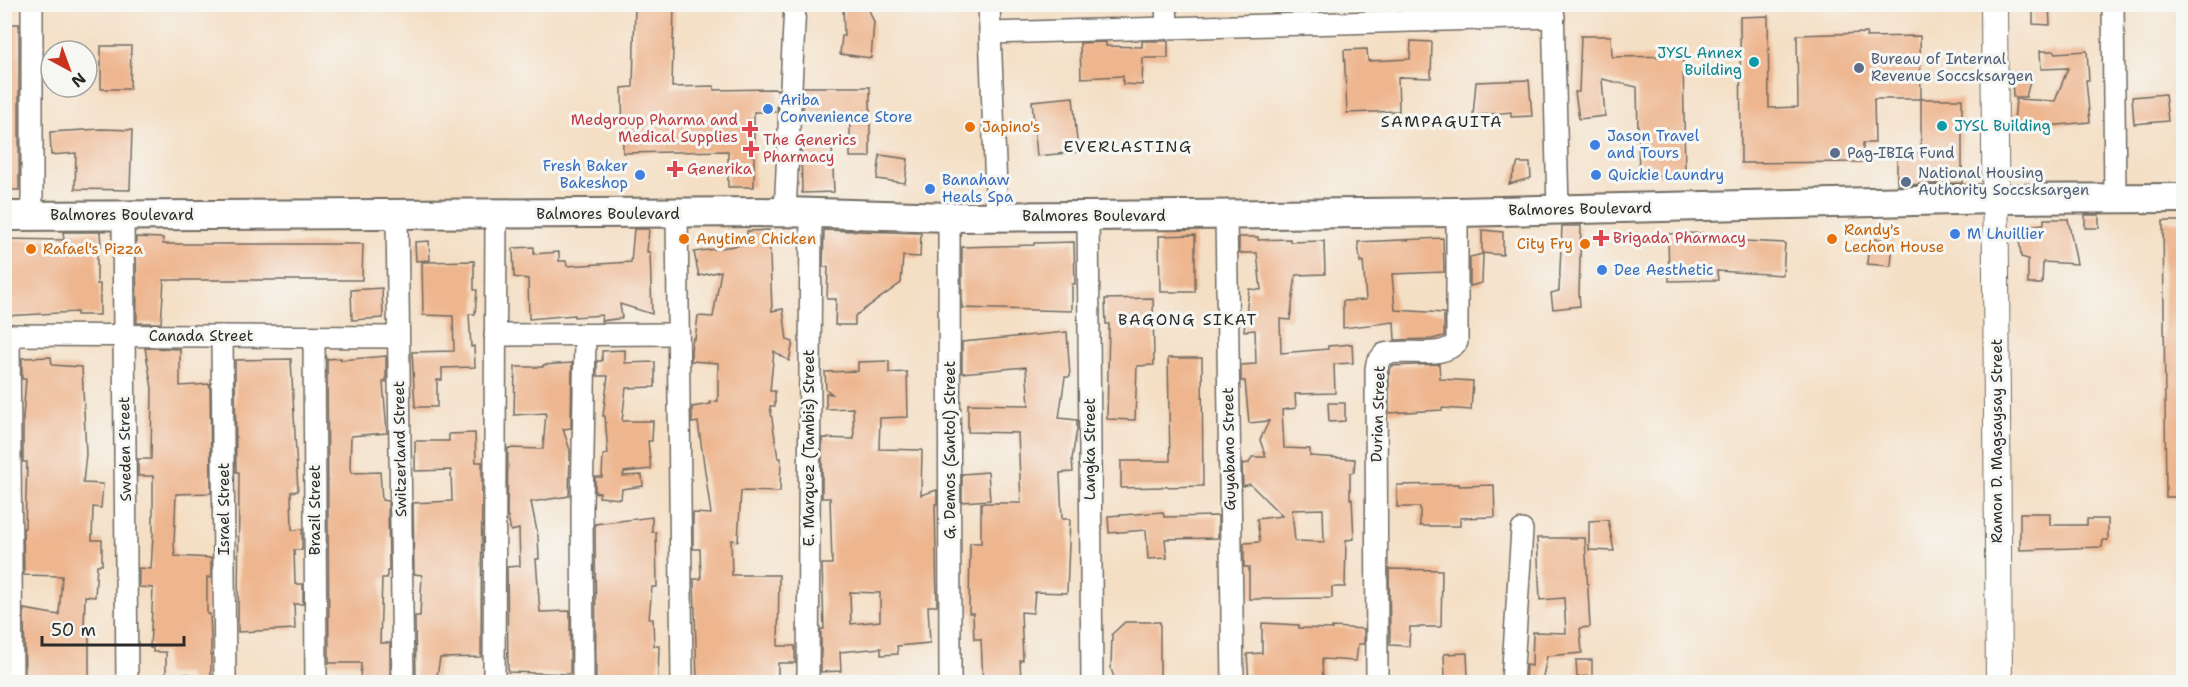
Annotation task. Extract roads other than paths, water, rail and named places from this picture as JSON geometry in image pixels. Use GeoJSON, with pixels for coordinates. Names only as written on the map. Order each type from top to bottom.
{"type":"FeatureCollection","features":[{"type":"Feature","properties":{"kind":"main road","name":"Balmores Boulevard"},"geometry":{"type":"LineString","coordinates":[[18,215],[798,213],[997,217],[1458,213],[1995,199],[2184,198]]}},
{"type":"Feature","properties":{"kind":"street"},"geometry":{"type":"LineString","coordinates":[[18,215],[32,4]]}},
{"type":"Feature","properties":{"kind":"street","name":"E. Marquez (Tambis) Street"},"geometry":{"type":"LineString","coordinates":[[795,4],[808,682]]}},
{"type":"Feature","properties":{"kind":"street"},"geometry":{"type":"LineString","coordinates":[[989,4],[997,217]]}},
{"type":"Feature","properties":{"kind":"street"},"geometry":{"type":"LineString","coordinates":[[1166,4],[1167,28]]}},
{"type":"Feature","properties":{"kind":"street","name":"Ramon D. Magsaysay Street"},"geometry":{"type":"LineString","coordinates":[[1994,4],[1999,682]]}},
{"type":"Feature","properties":{"kind":"street"},"geometry":{"type":"LineString","coordinates":[[2113,4],[2115,198]]}},
{"type":"Feature","properties":{"kind":"street"},"geometry":{"type":"LineString","coordinates":[[990,33],[1167,28],[1352,14],[1554,11],[1558,210]]}},
{"type":"Feature","properties":{"kind":"street"},"geometry":{"type":"LineString","coordinates":[[677,213],[682,682]]}},
{"type":"Feature","properties":{"kind":"street","name":"Durian Street"},"geometry":{"type":"LineString","coordinates":[[1377,682],[1377,363],[1383,354],[1442,351],[1448,350],[1457,342],[1458,213]]}},
{"type":"Feature","properties":{"kind":"street"},"geometry":{"type":"LineString","coordinates":[[494,682],[496,214]]}},
{"type":"Feature","properties":{"kind":"street","name":"Sweden Street"},"geometry":{"type":"LineString","coordinates":[[123,215],[127,682]]}},
{"type":"Feature","properties":{"kind":"street","name":"Switzerland Street"},"geometry":{"type":"LineString","coordinates":[[397,215],[403,682]]}},
{"type":"Feature","properties":{"kind":"street","name":"Guyabano Street"},"geometry":{"type":"LineString","coordinates":[[1226,215],[1233,682]]}},
{"type":"Feature","properties":{"kind":"street","name":"Langka Street"},"geometry":{"type":"LineString","coordinates":[[1088,216],[1092,682]]}},
{"type":"Feature","properties":{"kind":"street","name":"G. Demos (Santol) Street"},"geometry":{"type":"LineString","coordinates":[[949,217],[950,682]]}},
{"type":"Feature","properties":{"kind":"street"},"geometry":{"type":"LineString","coordinates":[[495,335],[678,334]]}},
{"type":"Feature","properties":{"kind":"street"},"geometry":{"type":"LineString","coordinates":[[7,335],[12,682]]}},
{"type":"Feature","properties":{"kind":"street","name":"Canada Street"},"geometry":{"type":"LineString","coordinates":[[7,335],[398,337]]}},
{"type":"Feature","properties":{"kind":"street"},"geometry":{"type":"LineString","coordinates":[[583,682],[582,510],[585,335]]}},
{"type":"Feature","properties":{"kind":"street","name":"Israel Street"},"geometry":{"type":"LineString","coordinates":[[222,336],[225,682]]}},
{"type":"Feature","properties":{"kind":"street","name":"Brazil Street"},"geometry":{"type":"LineString","coordinates":[[314,337],[316,682]]}},
{"type":"Feature","properties":{"kind":"street"},"geometry":{"type":"LineString","coordinates":[[1512,682],[1522,530]]}},
{"type":"Feature","properties":{"kind":"place","name":"JYSL Annex Building"},"geometry":{"type":"Point","coordinates":[1754,62]}},
{"type":"Feature","properties":{"kind":"place","name":"Bureau of Internal Revenue Soccsksargen"},"geometry":{"type":"Point","coordinates":[1859,68]}},
{"type":"Feature","properties":{"kind":"place","name":"Ariba Convenience Store"},"geometry":{"type":"Point","coordinates":[768,109]}},
{"type":"Feature","properties":{"kind":"place","name":"JYSL Building"},"geometry":{"type":"Point","coordinates":[1942,126]}},
{"type":"Feature","properties":{"kind":"place","name":"Japino's"},"geometry":{"type":"Point","coordinates":[970,127]}},
{"type":"Feature","properties":{"kind":"place","name":"Medgroup Pharma and Medical Supplies"},"geometry":{"type":"Point","coordinates":[750,129]}},
{"type":"Feature","properties":{"kind":"place","name":"Jason Travel and Tours"},"geometry":{"type":"Point","coordinates":[1595,145]}},
{"type":"Feature","properties":{"kind":"place","name":"The Generics Pharmacy"},"geometry":{"type":"Point","coordinates":[751,149]}},
{"type":"Feature","properties":{"kind":"place","name":"Pag-IBIG Fund"},"geometry":{"type":"Point","coordinates":[1835,153]}},
{"type":"Feature","properties":{"kind":"place","name":"Generika"},"geometry":{"type":"Point","coordinates":[675,169]}},
{"type":"Feature","properties":{"kind":"place","name":"Fresh Baker Bakeshop"},"geometry":{"type":"Point","coordinates":[640,175]}},
{"type":"Feature","properties":{"kind":"place","name":"Quickie Laundry"},"geometry":{"type":"Point","coordinates":[1596,175]}},
{"type":"Feature","properties":{"kind":"place","name":"National Housing Authority Soccsksargen"},"geometry":{"type":"Point","coordinates":[1906,182]}},
{"type":"Feature","properties":{"kind":"place","name":"Banahaw Heals Spa"},"geometry":{"type":"Point","coordinates":[930,189]}},
{"type":"Feature","properties":{"kind":"place","name":"M Lhuillier"},"geometry":{"type":"Point","coordinates":[1955,234]}},
{"type":"Feature","properties":{"kind":"place","name":"Brigada Pharmacy"},"geometry":{"type":"Point","coordinates":[1601,238]}},
{"type":"Feature","properties":{"kind":"place","name":"Anytime Chicken"},"geometry":{"type":"Point","coordinates":[684,239]}},
{"type":"Feature","properties":{"kind":"place","name":"Randy's Lechon House"},"geometry":{"type":"Point","coordinates":[1832,239]}},
{"type":"Feature","properties":{"kind":"place","name":"City Fry"},"geometry":{"type":"Point","coordinates":[1585,244]}},
{"type":"Feature","properties":{"kind":"place","name":"Rafael's Pizza"},"geometry":{"type":"Point","coordinates":[31,249]}},
{"type":"Feature","properties":{"kind":"place","name":"Dee Aesthetic"},"geometry":{"type":"Point","coordinates":[1602,270]}},
{"type":"Feature","properties":{"kind":"district","name":"SAMPAGUITA"},"geometry":{"type":"Point","coordinates":[1442,121]}},
{"type":"Feature","properties":{"kind":"district","name":"EVERLASTING"},"geometry":{"type":"Point","coordinates":[1128,146]}},
{"type":"Feature","properties":{"kind":"district","name":"BAGONG SIKAT"},"geometry":{"type":"Point","coordinates":[1188,319]}}]}
